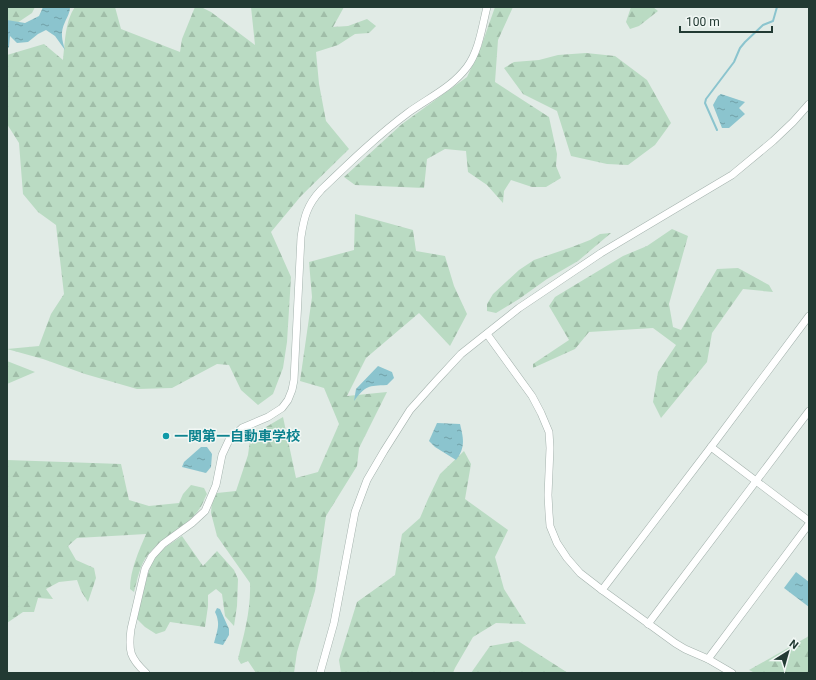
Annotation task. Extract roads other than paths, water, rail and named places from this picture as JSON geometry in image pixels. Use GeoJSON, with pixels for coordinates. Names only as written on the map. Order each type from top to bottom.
{"type":"FeatureCollection","features":[{"type":"Feature","properties":{"kind":"street"},"geometry":{"type":"LineString","coordinates":[[146,673],[132,658],[130,638],[145,569],[152,556],[163,544],[192,523],[205,511],[216,485],[222,455],[229,440],[242,428],[268,417],[282,408],[288,400],[292,390],[294,380],[301,238],[303,223],[313,198],[386,130],[456,80],[467,67],[475,53],[487,7]]}},
{"type":"Feature","properties":{"kind":"street"},"geometry":{"type":"LineString","coordinates":[[320,673],[334,623],[355,512],[367,480],[410,410],[461,354],[519,308],[601,253],[732,175],[793,122],[809,104]]}},
{"type":"Feature","properties":{"kind":"street"},"geometry":{"type":"LineString","coordinates":[[602,590],[809,316]]}},
{"type":"Feature","properties":{"kind":"street"},"geometry":{"type":"LineString","coordinates":[[486,334],[532,396],[549,432],[550,448],[548,495],[550,526],[557,543],[567,558],[580,573],[675,643],[708,659],[732,673]]}},
{"type":"Feature","properties":{"kind":"street"},"geometry":{"type":"LineString","coordinates":[[648,624],[809,411]]}},
{"type":"Feature","properties":{"kind":"street"},"geometry":{"type":"LineString","coordinates":[[708,659],[809,522],[711,447]]}},
{"type":"Feature","properties":{"kind":"water"},"geometry":{"type":"Polygon","coordinates":[[[43,7],[70,7],[62,33],[65,50],[55,36],[46,30],[28,42],[17,43],[10,36],[9,47],[7,49],[7,20],[25,23],[39,16],[43,7]]]}},
{"type":"Feature","properties":{"kind":"water"},"geometry":{"type":"Polygon","coordinates":[[[721,94],[745,102],[739,108],[745,114],[729,128],[722,128],[713,105],[718,96],[721,94]]]}},
{"type":"Feature","properties":{"kind":"water"},"geometry":{"type":"Polygon","coordinates":[[[378,366],[392,372],[394,378],[387,385],[368,387],[354,401],[356,389],[378,366]]]}},
{"type":"Feature","properties":{"kind":"water"},"geometry":{"type":"Polygon","coordinates":[[[437,423],[460,424],[463,444],[461,452],[456,460],[435,447],[429,441],[437,423]]]}},
{"type":"Feature","properties":{"kind":"water"},"geometry":{"type":"Polygon","coordinates":[[[201,447],[207,447],[212,454],[211,467],[206,473],[182,467],[184,462],[201,447]]]}},
{"type":"Feature","properties":{"kind":"water"},"geometry":{"type":"Polygon","coordinates":[[[796,572],[809,582],[809,607],[784,588],[796,572]]]}},
{"type":"Feature","properties":{"kind":"water"},"geometry":{"type":"Polygon","coordinates":[[[217,608],[220,609],[229,629],[229,635],[223,645],[214,643],[218,628],[218,620],[215,612],[217,608]]]}},
{"type":"Feature","properties":{"kind":"waterway"},"geometry":{"type":"LineString","coordinates":[[717,130],[705,103],[706,99],[734,62],[740,48],[745,42],[763,25],[773,21],[777,7]]}},
{"type":"Feature","properties":{"kind":"place","name":"一関第一自動車学校"},"geometry":{"type":"Point","coordinates":[166,436]}}]}
